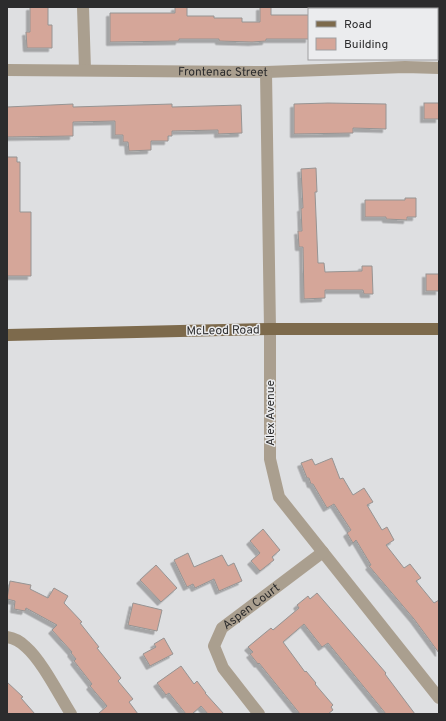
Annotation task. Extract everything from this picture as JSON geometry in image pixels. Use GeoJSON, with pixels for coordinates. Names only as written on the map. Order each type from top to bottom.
{"type":"FeatureCollection","features":[{"type":"Feature","properties":{"kind":"main road","name":"McLeod Road"},"geometry":{"type":"LineString","coordinates":[[7,335],[270,330],[439,329]]}},
{"type":"Feature","properties":{"kind":"street"},"geometry":{"type":"LineString","coordinates":[[83,7],[85,70]]}},
{"type":"Feature","properties":{"kind":"street","name":"Frontenac Street"},"geometry":{"type":"LineString","coordinates":[[7,70],[266,72],[405,67],[439,68]]}},
{"type":"Feature","properties":{"kind":"street","name":"Alex Avenue"},"geometry":{"type":"LineString","coordinates":[[266,72],[270,330],[270,458],[278,497],[439,698]]}},
{"type":"Feature","properties":{"kind":"street","name":"Aspen Court"},"geometry":{"type":"LineString","coordinates":[[259,714],[223,668],[214,646],[222,628],[323,552]]}},
{"type":"Feature","properties":{"kind":"street"},"geometry":{"type":"LineString","coordinates":[[7,637],[15,638],[26,647],[39,663],[71,714]]}},
{"type":"Feature","properties":{"kind":"building"},"geometry":{"type":"Polygon","coordinates":[[[30,7],[48,7],[48,25],[52,25],[52,48],[27,48],[26,32],[30,32],[30,7]]]}},
{"type":"Feature","properties":{"kind":"building"},"geometry":{"type":"Polygon","coordinates":[[[175,7],[187,7],[187,16],[242,18],[242,22],[260,22],[260,7],[271,7],[271,15],[308,15],[308,39],[266,39],[266,41],[252,42],[219,41],[219,39],[179,39],[179,41],[110,42],[110,13],[175,13],[175,7]]]}},
{"type":"Feature","properties":{"kind":"building"},"geometry":{"type":"Polygon","coordinates":[[[424,103],[439,103],[439,119],[424,119],[424,103]]]}},
{"type":"Feature","properties":{"kind":"building"},"geometry":{"type":"Polygon","coordinates":[[[73,104],[73,107],[172,104],[172,107],[241,105],[242,133],[218,134],[218,130],[172,131],[172,136],[168,136],[168,141],[151,141],[151,150],[129,151],[128,142],[123,142],[123,135],[115,135],[115,121],[73,122],[73,136],[7,137],[7,107],[73,104]]]}},
{"type":"Feature","properties":{"kind":"building"},"geometry":{"type":"Polygon","coordinates":[[[294,104],[386,104],[386,129],[353,128],[353,133],[294,134],[294,104]]]}},
{"type":"Feature","properties":{"kind":"building"},"geometry":{"type":"Polygon","coordinates":[[[7,157],[17,157],[17,162],[20,162],[20,212],[31,212],[31,276],[7,276],[7,157]]]}},
{"type":"Feature","properties":{"kind":"building"},"geometry":{"type":"Polygon","coordinates":[[[316,168],[317,192],[315,192],[318,263],[324,263],[325,272],[362,271],[362,266],[372,266],[373,294],[364,294],[363,290],[325,290],[325,298],[304,299],[303,247],[299,247],[298,231],[302,231],[301,208],[303,208],[301,169],[316,168]]]}},
{"type":"Feature","properties":{"kind":"building"},"geometry":{"type":"Polygon","coordinates":[[[405,198],[416,198],[416,217],[407,217],[407,220],[386,219],[386,217],[365,217],[365,200],[405,200],[405,198]]]}},
{"type":"Feature","properties":{"kind":"building"},"geometry":{"type":"Polygon","coordinates":[[[426,274],[439,274],[439,291],[426,291],[426,274]]]}},
{"type":"Feature","properties":{"kind":"building"},"geometry":{"type":"Polygon","coordinates":[[[332,458],[340,479],[343,478],[353,495],[364,488],[373,502],[367,505],[382,530],[387,527],[394,540],[386,545],[404,568],[410,564],[421,578],[416,581],[434,603],[439,600],[439,653],[414,619],[369,566],[371,565],[356,540],[353,543],[347,533],[351,530],[334,504],[327,508],[313,484],[311,484],[309,478],[307,478],[301,463],[312,459],[315,465],[332,458]]]}},
{"type":"Feature","properties":{"kind":"building"},"geometry":{"type":"Polygon","coordinates":[[[263,529],[280,550],[272,557],[274,560],[260,571],[251,561],[260,553],[250,541],[263,529]]]}},
{"type":"Feature","properties":{"kind":"building"},"geometry":{"type":"Polygon","coordinates":[[[188,553],[194,567],[222,555],[228,566],[234,563],[242,581],[219,591],[214,579],[195,588],[193,584],[187,587],[174,560],[188,553]]]}},
{"type":"Feature","properties":{"kind":"building"},"geometry":{"type":"Polygon","coordinates":[[[156,565],[177,588],[161,602],[140,580],[156,565]]]}},
{"type":"Feature","properties":{"kind":"building"},"geometry":{"type":"Polygon","coordinates":[[[10,581],[31,585],[30,589],[48,598],[54,588],[68,596],[64,603],[82,622],[80,623],[99,647],[97,648],[121,678],[118,681],[133,699],[129,702],[138,714],[98,714],[107,706],[90,686],[92,684],[74,661],[76,659],[71,653],[72,652],[52,630],[57,625],[26,608],[25,611],[14,609],[15,601],[7,599],[10,581]]]}},
{"type":"Feature","properties":{"kind":"building"},"geometry":{"type":"Polygon","coordinates":[[[317,593],[386,673],[385,674],[415,714],[386,714],[328,643],[322,647],[304,624],[283,642],[305,672],[306,671],[333,705],[331,707],[333,710],[328,714],[300,714],[259,663],[258,664],[250,654],[253,652],[248,647],[271,628],[273,630],[299,608],[297,605],[308,596],[310,599],[317,593]]]}},
{"type":"Feature","properties":{"kind":"building"},"geometry":{"type":"Polygon","coordinates":[[[133,603],[162,610],[157,631],[128,625],[133,603]]]}},
{"type":"Feature","properties":{"kind":"building"},"geometry":{"type":"Polygon","coordinates":[[[164,638],[173,654],[150,666],[143,654],[156,647],[154,644],[164,638]]]}},
{"type":"Feature","properties":{"kind":"building"},"geometry":{"type":"Polygon","coordinates":[[[181,666],[194,684],[197,681],[205,693],[224,714],[208,714],[201,706],[192,714],[186,714],[169,693],[166,695],[157,683],[181,666]]]}},
{"type":"Feature","properties":{"kind":"building"},"geometry":{"type":"Polygon","coordinates":[[[7,682],[23,697],[21,698],[35,714],[7,714],[7,682]]]}}]}
